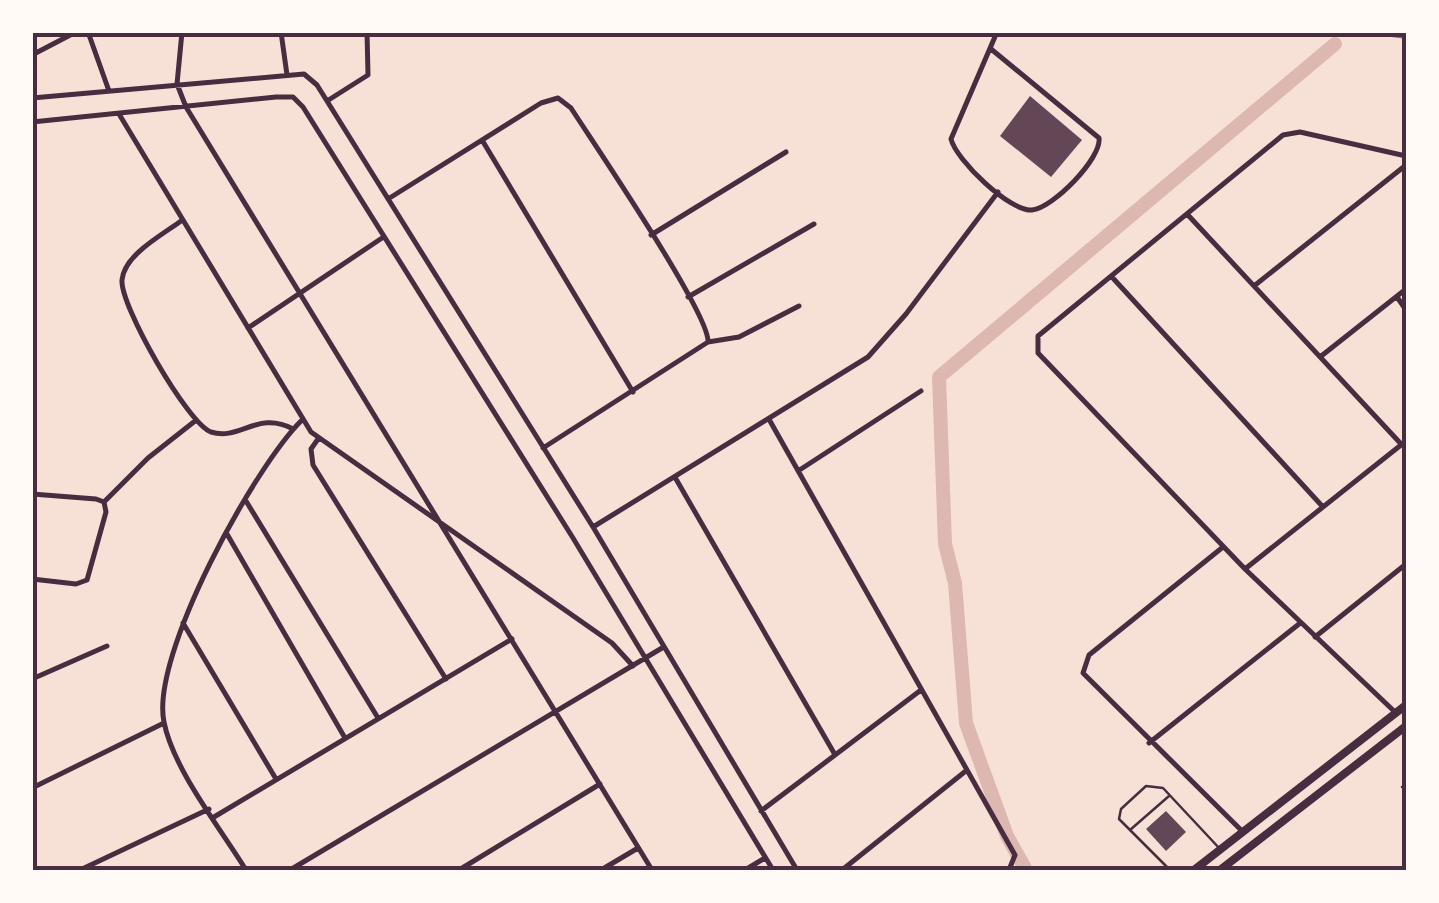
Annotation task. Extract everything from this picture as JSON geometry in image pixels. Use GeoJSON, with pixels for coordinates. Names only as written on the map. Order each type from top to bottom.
{"type":"FeatureCollection","features":[{"type":"Feature","properties":{"kind":"main road"},"geometry":{"type":"LineString","coordinates":[[1194,870],[1406,705]]}},
{"type":"Feature","properties":{"kind":"main road"},"geometry":{"type":"LineString","coordinates":[[1220,870],[1406,726]]}},
{"type":"Feature","properties":{"kind":"street"},"geometry":{"type":"LineString","coordinates":[[32,55],[76,32]]}},
{"type":"Feature","properties":{"kind":"street"},"geometry":{"type":"LineString","coordinates":[[88,32],[110,91]]}},
{"type":"Feature","properties":{"kind":"street"},"geometry":{"type":"LineString","coordinates":[[182,32],[177,84],[186,107],[652,870]]}},
{"type":"Feature","properties":{"kind":"street"},"geometry":{"type":"LineString","coordinates":[[280,32],[287,75]]}},
{"type":"Feature","properties":{"kind":"street"},"geometry":{"type":"LineString","coordinates":[[327,101],[368,75],[367,32]]}},
{"type":"Feature","properties":{"kind":"street"},"geometry":{"type":"LineString","coordinates":[[991,48],[1094,130],[1100,142],[1094,159],[1044,207],[1016,208],[958,156],[951,140],[997,32]]}},
{"type":"Feature","properties":{"kind":"street"},"geometry":{"type":"LineString","coordinates":[[32,98],[304,74],[327,101],[593,528],[797,870]]}},
{"type":"Feature","properties":{"kind":"street"},"geometry":{"type":"LineString","coordinates":[[32,122],[293,98],[573,538],[773,870]]}},
{"type":"Feature","properties":{"kind":"street"},"geometry":{"type":"LineString","coordinates":[[388,200],[549,98],[566,102],[709,332],[708,342]]}},
{"type":"Feature","properties":{"kind":"street"},"geometry":{"type":"LineString","coordinates":[[119,114],[302,420],[318,439],[438,518],[492,561],[612,643],[633,666]]}},
{"type":"Feature","properties":{"kind":"street"},"geometry":{"type":"LineString","coordinates":[[1396,713],[1244,570],[1038,353],[1038,336],[1288,133],[1406,156]]}},
{"type":"Feature","properties":{"kind":"street"},"geometry":{"type":"LineString","coordinates":[[482,140],[634,392]]}},
{"type":"Feature","properties":{"kind":"street"},"geometry":{"type":"LineString","coordinates":[[650,235],[786,152]]}},
{"type":"Feature","properties":{"kind":"street"},"geometry":{"type":"LineString","coordinates":[[1254,286],[1406,165]]}},
{"type":"Feature","properties":{"kind":"street"},"geometry":{"type":"LineString","coordinates":[[593,528],[845,374],[889,336],[998,192]]}},
{"type":"Feature","properties":{"kind":"street"},"geometry":{"type":"LineString","coordinates":[[1187,214],[1404,443],[1244,570]]}},
{"type":"Feature","properties":{"kind":"street"},"geometry":{"type":"LineString","coordinates":[[182,220],[128,262],[122,279],[128,311],[194,422],[217,433],[272,421],[293,429]]}},
{"type":"Feature","properties":{"kind":"street"},"geometry":{"type":"LineString","coordinates":[[688,297],[814,224]]}},
{"type":"Feature","properties":{"kind":"street"},"geometry":{"type":"LineString","coordinates":[[247,329],[382,238]]}},
{"type":"Feature","properties":{"kind":"street"},"geometry":{"type":"LineString","coordinates":[[1111,276],[1324,507]]}},
{"type":"Feature","properties":{"kind":"street"},"geometry":{"type":"LineString","coordinates":[[1320,356],[1406,289]]}},
{"type":"Feature","properties":{"kind":"street"},"geometry":{"type":"LineString","coordinates":[[1397,296],[1406,310]]}},
{"type":"Feature","properties":{"kind":"street"},"geometry":{"type":"LineString","coordinates":[[543,448],[708,342],[740,337],[799,306]]}},
{"type":"Feature","properties":{"kind":"street"},"geometry":{"type":"LineString","coordinates":[[798,471],[921,391]]}},
{"type":"Feature","properties":{"kind":"street"},"geometry":{"type":"LineString","coordinates":[[246,870],[164,723],[163,682],[184,623],[227,534],[302,420]]}},
{"type":"Feature","properties":{"kind":"street"},"geometry":{"type":"LineString","coordinates":[[770,421],[1015,856],[1008,870]]}},
{"type":"Feature","properties":{"kind":"street"},"geometry":{"type":"LineString","coordinates":[[104,502],[148,458],[194,422]]}},
{"type":"Feature","properties":{"kind":"street"},"geometry":{"type":"LineString","coordinates":[[318,439],[311,449],[313,464],[446,678]]}},
{"type":"Feature","properties":{"kind":"street"},"geometry":{"type":"LineString","coordinates":[[676,478],[834,754]]}},
{"type":"Feature","properties":{"kind":"street"},"geometry":{"type":"LineString","coordinates":[[32,494],[104,502]]}},
{"type":"Feature","properties":{"kind":"street"},"geometry":{"type":"LineString","coordinates":[[246,501],[378,718]]}},
{"type":"Feature","properties":{"kind":"street"},"geometry":{"type":"LineString","coordinates":[[32,579],[76,584],[87,580],[106,512],[104,502]]}},
{"type":"Feature","properties":{"kind":"street"},"geometry":{"type":"LineString","coordinates":[[227,534],[346,738]]}},
{"type":"Feature","properties":{"kind":"street"},"geometry":{"type":"LineString","coordinates":[[1223,547],[1084,661],[1085,679],[1243,832]]}},
{"type":"Feature","properties":{"kind":"street"},"geometry":{"type":"LineString","coordinates":[[1314,638],[1406,564]]}},
{"type":"Feature","properties":{"kind":"street"},"geometry":{"type":"LineString","coordinates":[[184,623],[277,780]]}},
{"type":"Feature","properties":{"kind":"street"},"geometry":{"type":"LineString","coordinates":[[1148,742],[1299,624]]}},
{"type":"Feature","properties":{"kind":"street"},"geometry":{"type":"LineString","coordinates":[[214,817],[512,640]]}},
{"type":"Feature","properties":{"kind":"street"},"geometry":{"type":"LineString","coordinates":[[32,679],[107,646]]}},
{"type":"Feature","properties":{"kind":"street"},"geometry":{"type":"LineString","coordinates":[[290,870],[662,648]]}},
{"type":"Feature","properties":{"kind":"street"},"geometry":{"type":"LineString","coordinates":[[761,811],[921,690]]}},
{"type":"Feature","properties":{"kind":"street"},"geometry":{"type":"LineString","coordinates":[[32,788],[164,723]]}},
{"type":"Feature","properties":{"kind":"street"},"geometry":{"type":"LineString","coordinates":[[842,870],[967,770]]}},
{"type":"Feature","properties":{"kind":"street"},"geometry":{"type":"LineString","coordinates":[[459,870],[600,784]]}},
{"type":"Feature","properties":{"kind":"street"},"geometry":{"type":"LineString","coordinates":[[80,870],[209,809]]}},
{"type":"Feature","properties":{"kind":"street"},"geometry":{"type":"LineString","coordinates":[[601,870],[638,848]]}},
{"type":"Feature","properties":{"kind":"street"},"geometry":{"type":"LineString","coordinates":[[745,870],[766,858]]}},
{"type":"Feature","properties":{"kind":"lane"},"geometry":{"type":"LineString","coordinates":[[1170,870],[1128,832],[1120,812],[1142,789],[1155,784],[1170,795],[1221,850]]}},
{"type":"Feature","properties":{"kind":"lane"},"geometry":{"type":"LineString","coordinates":[[1128,832],[1170,795]]}},
{"type":"Feature","properties":{"kind":"building"},"geometry":{"type":"Polygon","coordinates":[[[1030,96],[1082,140],[1051,177],[1000,136],[1030,96]]]}},
{"type":"Feature","properties":{"kind":"building"},"geometry":{"type":"Polygon","coordinates":[[[1166,811],[1186,832],[1166,851],[1146,829],[1166,811]]]}},
{"type":"Feature","properties":{"kind":"waterway"},"geometry":{"type":"LineString","coordinates":[[1026,870],[1007,836],[966,723],[955,583],[945,544],[939,377],[1335,44]]}},
{"type":"Feature","properties":{"kind":"railway"},"geometry":{"type":"LineString","coordinates":[[1369,32],[1406,37]]}}]}
